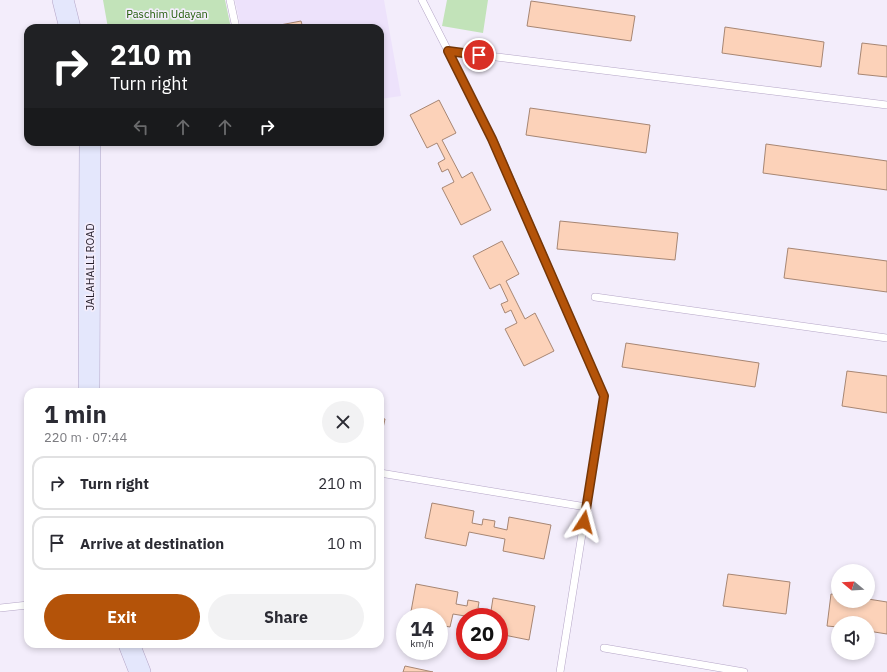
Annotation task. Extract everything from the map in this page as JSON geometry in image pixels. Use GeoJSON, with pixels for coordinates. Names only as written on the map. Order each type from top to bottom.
{"type":"FeatureCollection","features":[{"type":"Feature","properties":{"kind":"main road"},"geometry":{"type":"LineString","coordinates":[[63,0],[69,24]]}},
{"type":"Feature","properties":{"kind":"main road","name":"JALAHALLI ROAD"},"geometry":{"type":"LineString","coordinates":[[89,388],[90,146]]}},
{"type":"Feature","properties":{"kind":"main road"},"geometry":{"type":"LineString","coordinates":[[131,648],[140,672]]}},
{"type":"Feature","properties":{"kind":"lane"},"geometry":{"type":"LineString","coordinates":[[230,0],[235,24]]}},
{"type":"Feature","properties":{"kind":"lane"},"geometry":{"type":"LineString","coordinates":[[422,0],[492,139],[604,396],[560,672]]}},
{"type":"Feature","properties":{"kind":"lane"},"geometry":{"type":"LineString","coordinates":[[448,51],[887,105]]}},
{"type":"Feature","properties":{"kind":"lane"},"geometry":{"type":"LineString","coordinates":[[595,297],[887,338]]}},
{"type":"Feature","properties":{"kind":"lane"},"geometry":{"type":"LineString","coordinates":[[384,473],[586,507]]}},
{"type":"Feature","properties":{"kind":"lane"},"geometry":{"type":"LineString","coordinates":[[0,608],[24,605]]}},
{"type":"Feature","properties":{"kind":"lane"},"geometry":{"type":"LineString","coordinates":[[604,648],[744,672]]}},
{"type":"Feature","properties":{"kind":"shaded area"},"geometry":{"type":"Polygon","coordinates":[[[235,0],[384,0],[401,96],[384,98],[384,24],[240,24],[235,0]]]}},
{"type":"Feature","properties":{"kind":"green space","name":"Paschim Udayan"},"geometry":{"type":"Polygon","coordinates":[[[103,0],[225,0],[230,24],[107,24],[103,0]]]}},
{"type":"Feature","properties":{"kind":"green space"},"geometry":{"type":"Polygon","coordinates":[[[447,0],[488,0],[483,33],[442,26],[447,0]]]}},
{"type":"Feature","properties":{"kind":"building"},"geometry":{"type":"Polygon","coordinates":[[[531,1],[635,16],[631,41],[527,26],[531,1]]]}},
{"type":"Feature","properties":{"kind":"building"},"geometry":{"type":"Polygon","coordinates":[[[301,21],[302,24],[285,24],[301,21]]]}},
{"type":"Feature","properties":{"kind":"building"},"geometry":{"type":"Polygon","coordinates":[[[725,27],[824,42],[821,67],[722,53],[725,27]]]}},
{"type":"Feature","properties":{"kind":"building"},"geometry":{"type":"Polygon","coordinates":[[[862,43],[887,46],[887,77],[858,74],[862,43]]]}},
{"type":"Feature","properties":{"kind":"building"},"geometry":{"type":"Polygon","coordinates":[[[439,100],[456,133],[442,140],[462,178],[472,172],[491,210],[461,225],[442,188],[454,182],[448,169],[442,172],[438,163],[445,159],[437,143],[427,148],[410,115],[439,100]]]}},
{"type":"Feature","properties":{"kind":"building"},"geometry":{"type":"Polygon","coordinates":[[[530,108],[650,125],[646,153],[526,135],[530,108]]]}},
{"type":"Feature","properties":{"kind":"building"},"geometry":{"type":"Polygon","coordinates":[[[766,144],[887,161],[887,190],[763,173],[766,144]]]}},
{"type":"Feature","properties":{"kind":"building"},"geometry":{"type":"Polygon","coordinates":[[[560,221],[678,233],[675,260],[557,249],[560,221]]]}},
{"type":"Feature","properties":{"kind":"building"},"geometry":{"type":"Polygon","coordinates":[[[502,241],[519,274],[506,281],[525,319],[535,313],[554,351],[524,366],[505,329],[517,323],[511,310],[505,313],[501,304],[508,301],[500,284],[490,289],[473,256],[502,241]]]}},
{"type":"Feature","properties":{"kind":"building"},"geometry":{"type":"Polygon","coordinates":[[[788,248],[887,261],[887,292],[784,278],[788,248]]]}},
{"type":"Feature","properties":{"kind":"building"},"geometry":{"type":"Polygon","coordinates":[[[626,343],[759,363],[755,387],[622,367],[626,343]]]}},
{"type":"Feature","properties":{"kind":"building"},"geometry":{"type":"Polygon","coordinates":[[[847,371],[887,376],[887,413],[842,406],[847,371]]]}},
{"type":"Feature","properties":{"kind":"building"},"geometry":{"type":"Polygon","coordinates":[[[432,503],[474,511],[472,523],[482,525],[483,519],[495,521],[494,527],[507,530],[509,517],[551,525],[544,559],[503,551],[505,539],[469,532],[466,546],[425,538],[432,503]]]}},
{"type":"Feature","properties":{"kind":"building"},"geometry":{"type":"Polygon","coordinates":[[[728,574],[790,582],[786,614],[723,606],[728,574]]]}},
{"type":"Feature","properties":{"kind":"building"},"geometry":{"type":"Polygon","coordinates":[[[416,584],[458,592],[456,604],[467,606],[468,600],[479,602],[478,608],[456,608],[456,614],[453,614],[450,627],[448,627],[448,608],[412,608],[416,584]]]}},
{"type":"Feature","properties":{"kind":"building"},"geometry":{"type":"Polygon","coordinates":[[[831,594],[831,608],[875,608],[875,600],[887,602],[887,634],[875,632],[875,616],[831,616],[831,626],[827,626],[831,594]]]}},
{"type":"Feature","properties":{"kind":"building"},"geometry":{"type":"Polygon","coordinates":[[[493,598],[535,606],[529,640],[508,636],[508,608],[491,608],[493,598]]]}},
{"type":"Feature","properties":{"kind":"building"},"geometry":{"type":"Polygon","coordinates":[[[405,666],[433,672],[403,672],[405,666]]]}},
{"type":"Feature","properties":{"kind":"route"},"geometry":{"type":"LineString","coordinates":[[479,55],[448,51],[492,139],[604,396],[584,522]]}}]}
